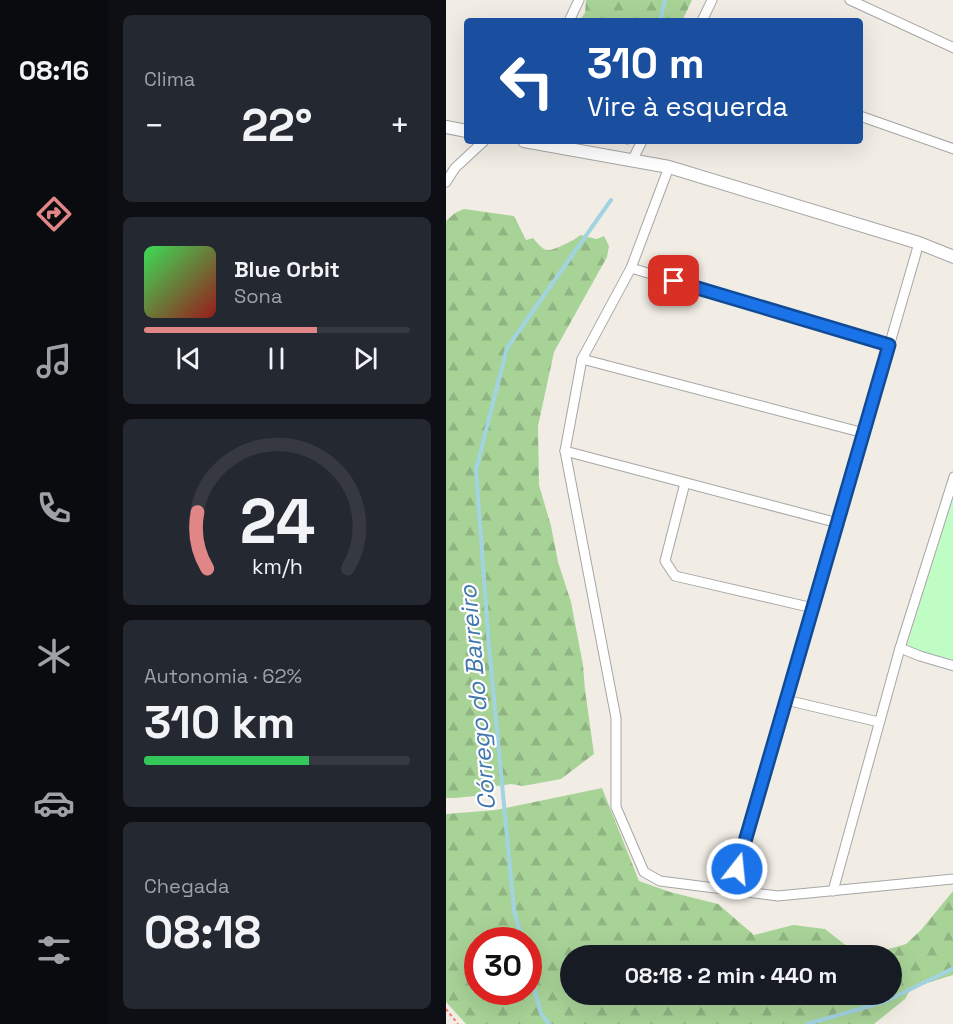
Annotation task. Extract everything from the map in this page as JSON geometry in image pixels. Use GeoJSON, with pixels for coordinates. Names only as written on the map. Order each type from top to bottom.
{"type":"FeatureCollection","features":[{"type":"Feature","properties":{"kind":"street"},"geometry":{"type":"LineString","coordinates":[[570,18],[579,0]]}},
{"type":"Feature","properties":{"kind":"street"},"geometry":{"type":"LineString","coordinates":[[703,18],[712,0]]}},
{"type":"Feature","properties":{"kind":"street"},"geometry":{"type":"LineString","coordinates":[[850,0],[953,48]]}},
{"type":"Feature","properties":{"kind":"street"},"geometry":{"type":"LineString","coordinates":[[863,117],[953,148]]}},
{"type":"Feature","properties":{"kind":"street"},"geometry":{"type":"LineString","coordinates":[[446,126],[464,129]]}},
{"type":"Feature","properties":{"kind":"street"},"geometry":{"type":"LineString","coordinates":[[446,182],[455,168],[481,144]]}},
{"type":"Feature","properties":{"kind":"street"},"geometry":{"type":"LineString","coordinates":[[540,144],[669,167],[919,243],[953,257]]}},
{"type":"Feature","properties":{"kind":"street"},"geometry":{"type":"LineString","coordinates":[[632,161],[640,144]]}},
{"type":"Feature","properties":{"kind":"street"},"geometry":{"type":"LineString","coordinates":[[669,167],[631,268],[582,359],[565,451],[616,718],[616,807],[644,872],[660,881],[778,896],[953,879]]}},
{"type":"Feature","properties":{"kind":"street"},"geometry":{"type":"LineString","coordinates":[[731,890],[919,243]]}},
{"type":"Feature","properties":{"kind":"street"},"geometry":{"type":"LineString","coordinates":[[631,268],[889,345]]}},
{"type":"Feature","properties":{"kind":"street"},"geometry":{"type":"LineString","coordinates":[[582,359],[864,433]]}},
{"type":"Feature","properties":{"kind":"street"},"geometry":{"type":"LineString","coordinates":[[565,451],[838,523]]}},
{"type":"Feature","properties":{"kind":"street"},"geometry":{"type":"LineString","coordinates":[[833,891],[900,648],[953,477]]}},
{"type":"Feature","properties":{"kind":"street"},"geometry":{"type":"LineString","coordinates":[[685,483],[665,561],[675,576],[813,608]]}},
{"type":"Feature","properties":{"kind":"street"},"geometry":{"type":"LineString","coordinates":[[900,648],[953,666]]}},
{"type":"Feature","properties":{"kind":"street"},"geometry":{"type":"LineString","coordinates":[[786,700],[879,722]]}},
{"type":"Feature","properties":{"kind":"path"},"geometry":{"type":"LineString","coordinates":[[446,1009],[458,1024]]}},
{"type":"Feature","properties":{"kind":"green space"},"geometry":{"type":"Polygon","coordinates":[[[586,0],[692,0],[683,18],[581,18],[585,13],[586,0]]]}},
{"type":"Feature","properties":{"kind":"green space"},"geometry":{"type":"Polygon","coordinates":[[[464,209],[514,216],[526,240],[533,238],[546,250],[557,248],[580,235],[597,239],[604,236],[609,246],[607,257],[554,352],[538,426],[539,485],[551,526],[558,562],[571,602],[583,665],[594,754],[561,779],[523,786],[511,784],[489,787],[485,795],[446,798],[446,221],[464,209]]]}},
{"type":"Feature","properties":{"kind":"green space"},"geometry":{"type":"Polygon","coordinates":[[[953,496],[953,660],[907,646],[953,496]]]}},
{"type":"Feature","properties":{"kind":"green space"},"geometry":{"type":"Polygon","coordinates":[[[602,788],[639,881],[670,892],[718,904],[754,935],[793,925],[825,929],[845,945],[560,945],[560,1005],[898,1005],[874,1024],[466,1024],[446,1002],[446,814],[496,810],[602,788]]]}},
{"type":"Feature","properties":{"kind":"green space"},"geometry":{"type":"Polygon","coordinates":[[[953,891],[953,975],[911,988],[902,1001],[902,945],[921,930],[953,891]]]}},
{"type":"Feature","properties":{"kind":"waterway","name":"Córrego do Barreiro"},"geometry":{"type":"LineString","coordinates":[[661,18],[665,0]]}},
{"type":"Feature","properties":{"kind":"waterway","name":"Córrego do Barreiro"},"geometry":{"type":"LineString","coordinates":[[519,927],[514,910],[489,646],[476,470],[507,348],[611,200]]}},
{"type":"Feature","properties":{"kind":"waterway"},"geometry":{"type":"LineString","coordinates":[[807,1024],[884,1002],[954,968]]}},
{"type":"Feature","properties":{"kind":"waterway","name":"Córrego do Barreiro"},"geometry":{"type":"LineString","coordinates":[[539,1005],[541,1013],[549,1024]]}},
{"type":"Feature","properties":{"kind":"route"},"geometry":{"type":"LineString","coordinates":[[674,281],[889,345],[737,869]]}}]}
